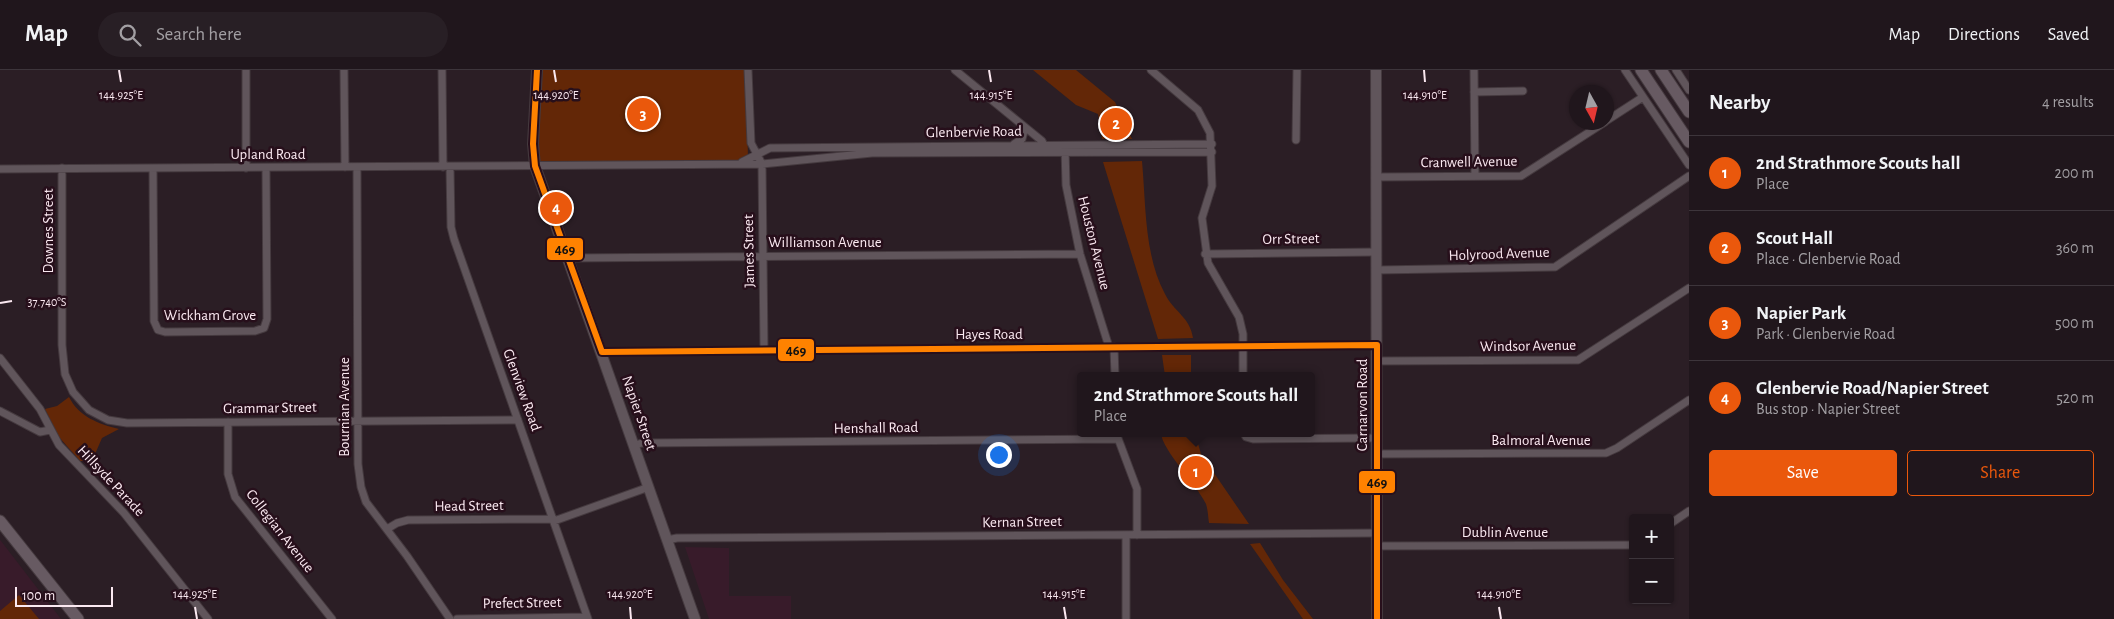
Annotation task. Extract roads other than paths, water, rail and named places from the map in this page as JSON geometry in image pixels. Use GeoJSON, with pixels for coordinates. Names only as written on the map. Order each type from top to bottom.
{"type":"FeatureCollection","features":[{"type":"Feature","properties":{"kind":"main road"},"geometry":{"type":"LineString","coordinates":[[1641,70],[1689,142]]}},
{"type":"Feature","properties":{"kind":"main road"},"geometry":{"type":"LineString","coordinates":[[1661,70],[1688,112]]}},
{"type":"Feature","properties":{"kind":"main road"},"geometry":{"type":"LineString","coordinates":[[0,521],[78,619]]}},
{"type":"Feature","properties":{"kind":"street"},"geometry":{"type":"LineString","coordinates":[[246,70],[246,168]]}},
{"type":"Feature","properties":{"kind":"street"},"geometry":{"type":"LineString","coordinates":[[344,70],[344,167]]}},
{"type":"Feature","properties":{"kind":"street","name":"Glenview Road"},"geometry":{"type":"LineString","coordinates":[[442,70],[452,233],[588,618]]}},
{"type":"Feature","properties":{"kind":"street","name":"Napier Street"},"geometry":{"type":"LineString","coordinates":[[537,70],[533,144],[535,166],[570,258],[695,619]]}},
{"type":"Feature","properties":{"kind":"street"},"geometry":{"type":"LineString","coordinates":[[748,70],[751,143],[762,164]]}},
{"type":"Feature","properties":{"kind":"street"},"geometry":{"type":"LineString","coordinates":[[955,70],[1045,145],[1046,153]]}},
{"type":"Feature","properties":{"kind":"street"},"geometry":{"type":"LineString","coordinates":[[1296,140],[1297,70]]}},
{"type":"Feature","properties":{"kind":"street","name":"Carnarvon Road"},"geometry":{"type":"LineString","coordinates":[[1376,70],[1377,619]]}},
{"type":"Feature","properties":{"kind":"street"},"geometry":{"type":"LineString","coordinates":[[1474,70],[1475,176]]}},
{"type":"Feature","properties":{"kind":"street"},"geometry":{"type":"LineString","coordinates":[[1625,70],[1689,165]]}},
{"type":"Feature","properties":{"kind":"street"},"geometry":{"type":"LineString","coordinates":[[1676,70],[1689,90]]}},
{"type":"Feature","properties":{"kind":"street"},"geometry":{"type":"LineString","coordinates":[[1154,71],[1198,110],[1207,123],[1212,144],[1212,186],[1202,218],[1206,254],[1208,263],[1240,317],[1243,372]]}},
{"type":"Feature","properties":{"kind":"street"},"geometry":{"type":"LineString","coordinates":[[1474,92],[1523,91]]}},
{"type":"Feature","properties":{"kind":"street","name":"Cranwell Avenue"},"geometry":{"type":"LineString","coordinates":[[1614,117],[1643,97]]}},
{"type":"Feature","properties":{"kind":"street"},"geometry":{"type":"LineString","coordinates":[[1011,145],[1022,139],[1024,131],[1021,124]]}},
{"type":"Feature","properties":{"kind":"street","name":"Cranwell Avenue"},"geometry":{"type":"LineString","coordinates":[[1377,177],[1521,176],[1527,174],[1594,130]]}},
{"type":"Feature","properties":{"kind":"street","name":"Glenbervie Road"},"geometry":{"type":"LineString","coordinates":[[740,164],[770,148],[1065,144],[1212,152]]}},
{"type":"Feature","properties":{"kind":"street","name":"Houston Avenue"},"geometry":{"type":"LineString","coordinates":[[1065,144],[1066,185],[1080,254],[1112,347],[1115,372]]}},
{"type":"Feature","properties":{"kind":"street","name":"Glenbervie Road"},"geometry":{"type":"LineString","coordinates":[[535,166],[762,164],[872,153],[1066,153],[1212,144]]}},
{"type":"Feature","properties":{"kind":"street","name":"James Street"},"geometry":{"type":"LineString","coordinates":[[762,164],[764,350]]}},
{"type":"Feature","properties":{"kind":"street","name":"Upland Road"},"geometry":{"type":"LineString","coordinates":[[0,169],[535,166]]}},
{"type":"Feature","properties":{"kind":"street","name":"Bournian Avenue"},"geometry":{"type":"LineString","coordinates":[[357,167],[358,421],[361,487],[366,502],[450,619]]}},
{"type":"Feature","properties":{"kind":"street","name":"Downes Street"},"geometry":{"type":"LineString","coordinates":[[62,168],[62,345],[68,383]]}},
{"type":"Feature","properties":{"kind":"street","name":"Wickham Grove"},"geometry":{"type":"LineString","coordinates":[[153,168],[154,321],[158,330],[165,332],[255,331],[264,328],[267,319],[266,168]]}},
{"type":"Feature","properties":{"kind":"street","name":"Holyrood Avenue"},"geometry":{"type":"LineString","coordinates":[[1377,270],[1555,267],[1688,178]]}},
{"type":"Feature","properties":{"kind":"street","name":"Orr Street"},"geometry":{"type":"LineString","coordinates":[[1206,254],[1377,252]]}},
{"type":"Feature","properties":{"kind":"street","name":"Williamson Avenue"},"geometry":{"type":"LineString","coordinates":[[570,258],[1080,254]]}},
{"type":"Feature","properties":{"kind":"street","name":"Windsor Avenue"},"geometry":{"type":"LineString","coordinates":[[1377,361],[1583,359],[1689,288]]}},
{"type":"Feature","properties":{"kind":"street","name":"Hayes Road"},"geometry":{"type":"LineString","coordinates":[[602,352],[1377,345]]}},
{"type":"Feature","properties":{"kind":"street","name":"Hillsyde Parade"},"geometry":{"type":"LineString","coordinates":[[0,358],[37,405],[59,445],[139,531],[208,619]]}},
{"type":"Feature","properties":{"kind":"street","name":"Grammar Street"},"geometry":{"type":"LineString","coordinates":[[68,383],[72,392],[89,410],[108,420],[127,423],[518,420]]}},
{"type":"Feature","properties":{"kind":"street","name":"Balmoral Avenue"},"geometry":{"type":"LineString","coordinates":[[1377,454],[1606,453],[1617,448],[1689,400]]}},
{"type":"Feature","properties":{"kind":"street"},"geometry":{"type":"LineString","coordinates":[[0,411],[40,432],[50,430]]}},
{"type":"Feature","properties":{"kind":"street","name":"Collegian Avenue"},"geometry":{"type":"LineString","coordinates":[[228,422],[228,474],[235,497],[332,619]]}},
{"type":"Feature","properties":{"kind":"street","name":"Henshall Road"},"geometry":{"type":"LineString","coordinates":[[635,445],[642,443],[1077,437]]}},
{"type":"Feature","properties":{"kind":"street"},"geometry":{"type":"LineString","coordinates":[[1117,437],[1136,489],[1137,535]]}},
{"type":"Feature","properties":{"kind":"street"},"geometry":{"type":"LineString","coordinates":[[1246,437],[1253,439],[1377,438]]}},
{"type":"Feature","properties":{"kind":"street","name":"Head Street"},"geometry":{"type":"LineString","coordinates":[[387,529],[397,523],[408,520],[554,520],[649,488]]}},
{"type":"Feature","properties":{"kind":"street"},"geometry":{"type":"LineString","coordinates":[[1674,521],[1689,511]]}},
{"type":"Feature","properties":{"kind":"street","name":"Kernan Street"},"geometry":{"type":"LineString","coordinates":[[667,540],[677,538],[1377,533]]}},
{"type":"Feature","properties":{"kind":"street"},"geometry":{"type":"LineString","coordinates":[[1126,535],[1126,619]]}},
{"type":"Feature","properties":{"kind":"street","name":"Dublin Avenue"},"geometry":{"type":"LineString","coordinates":[[1377,546],[1629,545]]}},
{"type":"Feature","properties":{"kind":"street","name":"Prefect Street"},"geometry":{"type":"LineString","coordinates":[[457,619],[588,618]]}},
{"type":"Feature","properties":{"kind":"place","name":"Napier Park"},"geometry":{"type":"Point","coordinates":[643,114]}},
{"type":"Feature","properties":{"kind":"place","name":"Scout Hall"},"geometry":{"type":"Point","coordinates":[1116,124]}},
{"type":"Feature","properties":{"kind":"place","name":"Glenbervie Road/Napier Street"},"geometry":{"type":"Point","coordinates":[556,208]}},
{"type":"Feature","properties":{"kind":"place","name":"2nd Strathmore Scouts hall"},"geometry":{"type":"Point","coordinates":[1196,472]}}]}
